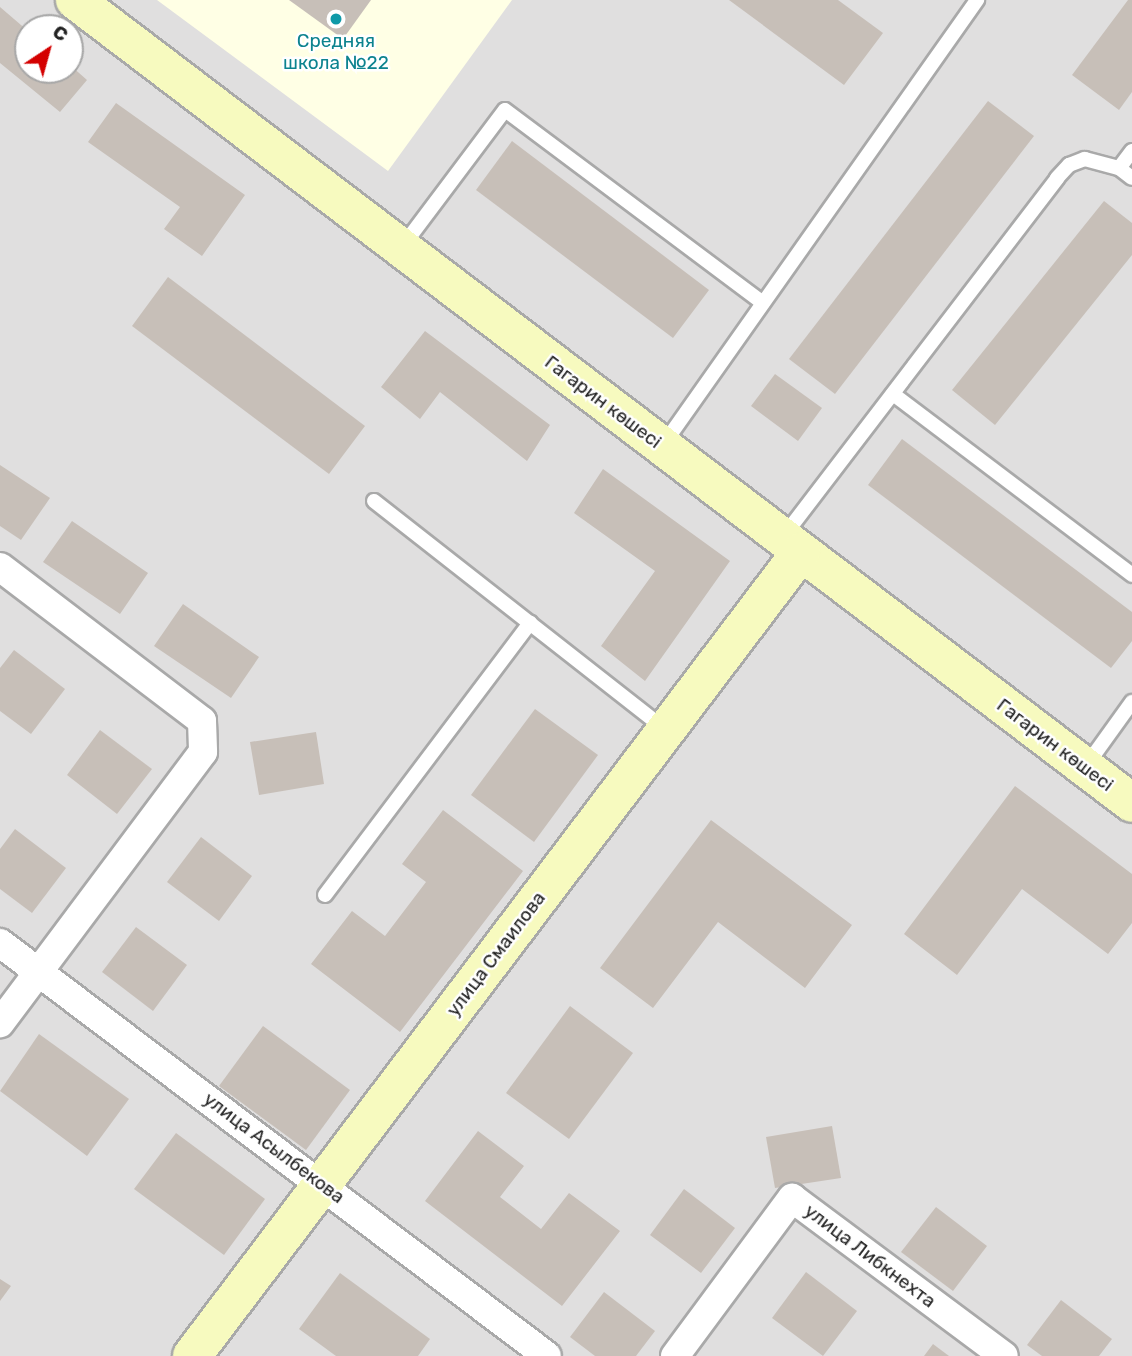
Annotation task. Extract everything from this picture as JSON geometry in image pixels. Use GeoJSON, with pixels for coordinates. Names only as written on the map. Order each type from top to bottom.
{"type":"FeatureCollection","features":[{"type":"Feature","properties":{"kind":"street","name":"Гагарин көшесі"},"geometry":{"type":"LineString","coordinates":[[75,0],[1132,803]]}},
{"type":"Feature","properties":{"kind":"street","name":"улица Смаилова"},"geometry":{"type":"LineString","coordinates":[[192,1356],[667,729],[791,545]]}},
{"type":"Feature","properties":{"kind":"street"},"geometry":{"type":"LineString","coordinates":[[0,567],[202,722],[203,752],[0,1023]]}},
{"type":"Feature","properties":{"kind":"street","name":"улица Асылбекова"},"geometry":{"type":"LineString","coordinates":[[0,943],[547,1356]]}},
{"type":"Feature","properties":{"kind":"street","name":"улица Либкнехта"},"geometry":{"type":"LineString","coordinates":[[675,1356],[792,1198],[1004,1356]]}},
{"type":"Feature","properties":{"kind":"lane"},"geometry":{"type":"LineString","coordinates":[[662,447],[976,0]]}},
{"type":"Feature","properties":{"kind":"lane"},"geometry":{"type":"LineString","coordinates":[[401,248],[505,110],[763,303]]}},
{"type":"Feature","properties":{"kind":"lane"},"geometry":{"type":"LineString","coordinates":[[1119,168],[1132,150]]}},
{"type":"Feature","properties":{"kind":"lane"},"geometry":{"type":"LineString","coordinates":[[791,545],[893,394],[1069,165],[1085,159],[1119,168],[1132,178]]}},
{"type":"Feature","properties":{"kind":"lane"},"geometry":{"type":"LineString","coordinates":[[893,394],[1132,575]]}},
{"type":"Feature","properties":{"kind":"lane"},"geometry":{"type":"LineString","coordinates":[[374,501],[667,729]]}},
{"type":"Feature","properties":{"kind":"lane"},"geometry":{"type":"LineString","coordinates":[[326,895],[530,623]]}},
{"type":"Feature","properties":{"kind":"lane"},"geometry":{"type":"LineString","coordinates":[[1085,768],[1132,702]]}},
{"type":"Feature","properties":{"kind":"shaded area"},"geometry":{"type":"Polygon","coordinates":[[[0,0],[1132,0],[1132,1356],[0,1356],[0,0]]]}},
{"type":"Feature","properties":{"kind":"shaded area"},"geometry":{"type":"Polygon","coordinates":[[[157,0],[512,0],[388,171],[157,0]]]}},
{"type":"Feature","properties":{"kind":"building","name":"Средняя школа №22"},"geometry":{"type":"Polygon","coordinates":[[[289,0],[371,0],[343,39],[289,0]]]}},
{"type":"Feature","properties":{"kind":"building"},"geometry":{"type":"Polygon","coordinates":[[[729,0],[838,0],[883,33],[844,85],[729,0]]]}},
{"type":"Feature","properties":{"kind":"building"},"geometry":{"type":"Polygon","coordinates":[[[1128,0],[1132,0],[1132,92],[1119,110],[1072,75],[1128,0]]]}},
{"type":"Feature","properties":{"kind":"building"},"geometry":{"type":"Polygon","coordinates":[[[0,7],[14,19],[14,74],[0,63],[0,7]]]}},
{"type":"Feature","properties":{"kind":"building"},"geometry":{"type":"Polygon","coordinates":[[[26,84],[84,84],[60,112],[26,84]]]}},
{"type":"Feature","properties":{"kind":"building"},"geometry":{"type":"Polygon","coordinates":[[[988,101],[1034,136],[835,394],[789,359],[988,101]]]}},
{"type":"Feature","properties":{"kind":"building"},"geometry":{"type":"Polygon","coordinates":[[[116,103],[245,195],[202,256],[164,229],[180,207],[88,142],[116,103]]]}},
{"type":"Feature","properties":{"kind":"building"},"geometry":{"type":"Polygon","coordinates":[[[512,141],[709,290],[673,338],[476,190],[512,141]]]}},
{"type":"Feature","properties":{"kind":"building"},"geometry":{"type":"Polygon","coordinates":[[[1104,201],[1132,223],[1132,255],[995,425],[952,390],[1104,201]]]}},
{"type":"Feature","properties":{"kind":"building"},"geometry":{"type":"Polygon","coordinates":[[[168,277],[365,426],[329,474],[132,326],[168,277]]]}},
{"type":"Feature","properties":{"kind":"building"},"geometry":{"type":"Polygon","coordinates":[[[425,331],[550,425],[527,461],[440,392],[420,419],[381,387],[425,331]]]}},
{"type":"Feature","properties":{"kind":"building"},"geometry":{"type":"Polygon","coordinates":[[[775,374],[822,408],[798,441],[751,406],[775,374]]]}},
{"type":"Feature","properties":{"kind":"building"},"geometry":{"type":"Polygon","coordinates":[[[902,439],[1132,612],[1132,641],[1111,668],[868,485],[902,439]]]}},
{"type":"Feature","properties":{"kind":"building"},"geometry":{"type":"Polygon","coordinates":[[[0,465],[50,498],[21,540],[0,526],[0,465]]]}},
{"type":"Feature","properties":{"kind":"building"},"geometry":{"type":"Polygon","coordinates":[[[603,469],[730,561],[645,681],[601,646],[655,571],[574,513],[603,469]]]}},
{"type":"Feature","properties":{"kind":"building"},"geometry":{"type":"Polygon","coordinates":[[[72,521],[148,573],[120,614],[43,562],[72,521]]]}},
{"type":"Feature","properties":{"kind":"building"},"geometry":{"type":"Polygon","coordinates":[[[183,604],[259,657],[231,698],[154,646],[183,604]]]}},
{"type":"Feature","properties":{"kind":"building"},"geometry":{"type":"Polygon","coordinates":[[[14,650],[65,689],[31,734],[0,711],[0,668],[14,650]]]}},
{"type":"Feature","properties":{"kind":"building"},"geometry":{"type":"Polygon","coordinates":[[[535,709],[598,755],[534,842],[471,795],[535,709]]]}},
{"type":"Feature","properties":{"kind":"building"},"geometry":{"type":"Polygon","coordinates":[[[100,730],[152,769],[117,814],[67,775],[100,730]]]}},
{"type":"Feature","properties":{"kind":"building"},"geometry":{"type":"Polygon","coordinates":[[[316,732],[324,784],[259,795],[250,742],[316,732]]]}},
{"type":"Feature","properties":{"kind":"building"},"geometry":{"type":"Polygon","coordinates":[[[1015,786],[1132,874],[1132,923],[1108,954],[1022,889],[957,975],[904,934],[1015,786]]]}},
{"type":"Feature","properties":{"kind":"building"},"geometry":{"type":"Polygon","coordinates":[[[443,810],[523,871],[400,1032],[311,964],[352,911],[385,936],[426,882],[402,864],[443,810]]]}},
{"type":"Feature","properties":{"kind":"building"},"geometry":{"type":"Polygon","coordinates":[[[711,820],[852,925],[805,988],[718,922],[653,1008],[600,968],[711,820]]]}},
{"type":"Feature","properties":{"kind":"building"},"geometry":{"type":"Polygon","coordinates":[[[15,829],[66,868],[32,913],[0,889],[0,849],[15,829]]]}},
{"type":"Feature","properties":{"kind":"building"},"geometry":{"type":"Polygon","coordinates":[[[201,837],[252,876],[219,921],[167,882],[201,837]]]}},
{"type":"Feature","properties":{"kind":"building"},"geometry":{"type":"Polygon","coordinates":[[[136,927],[187,965],[153,1011],[102,972],[136,927]]]}},
{"type":"Feature","properties":{"kind":"building"},"geometry":{"type":"Polygon","coordinates":[[[570,1006],[633,1053],[569,1139],[506,1093],[570,1006]]]}},
{"type":"Feature","properties":{"kind":"building"},"geometry":{"type":"Polygon","coordinates":[[[263,1026],[350,1090],[306,1150],[219,1086],[263,1026]]]}},
{"type":"Feature","properties":{"kind":"building"},"geometry":{"type":"Polygon","coordinates":[[[39,1034],[129,1099],[87,1156],[0,1091],[39,1034]]]}},
{"type":"Feature","properties":{"kind":"building"},"geometry":{"type":"Polygon","coordinates":[[[832,1126],[841,1178],[775,1188],[766,1137],[832,1126]]]}},
{"type":"Feature","properties":{"kind":"building"},"geometry":{"type":"Polygon","coordinates":[[[478,1131],[524,1166],[500,1197],[541,1229],[569,1193],[620,1231],[562,1306],[425,1201],[478,1131]]]}},
{"type":"Feature","properties":{"kind":"building"},"geometry":{"type":"Polygon","coordinates":[[[176,1133],[265,1199],[224,1255],[134,1189],[176,1133]]]}},
{"type":"Feature","properties":{"kind":"building"},"geometry":{"type":"Polygon","coordinates":[[[684,1189],[735,1228],[701,1273],[650,1235],[684,1189]]]}},
{"type":"Feature","properties":{"kind":"building"},"geometry":{"type":"Polygon","coordinates":[[[936,1207],[987,1246],[953,1291],[901,1252],[936,1207]]]}},
{"type":"Feature","properties":{"kind":"building"},"geometry":{"type":"Polygon","coordinates":[[[806,1272],[857,1311],[823,1356],[772,1318],[806,1272]]]}},
{"type":"Feature","properties":{"kind":"building"},"geometry":{"type":"Polygon","coordinates":[[[340,1273],[430,1339],[418,1356],[336,1356],[299,1329],[340,1273]]]}},
{"type":"Feature","properties":{"kind":"building"},"geometry":{"type":"Polygon","coordinates":[[[0,1279],[11,1286],[0,1301],[0,1279]]]}},
{"type":"Feature","properties":{"kind":"building"},"geometry":{"type":"Polygon","coordinates":[[[604,1292],[655,1331],[636,1356],[595,1356],[570,1337],[604,1292]]]}},
{"type":"Feature","properties":{"kind":"building"},"geometry":{"type":"Polygon","coordinates":[[[1061,1300],[1112,1339],[1099,1356],[1042,1356],[1027,1345],[1061,1300]]]}},
{"type":"Feature","properties":{"kind":"building"},"geometry":{"type":"Polygon","coordinates":[[[933,1344],[949,1356],[924,1356],[933,1344]]]}},
{"type":"Feature","properties":{"kind":"place","name":"Средняя школа №22"},"geometry":{"type":"Point","coordinates":[336,19]}}]}
